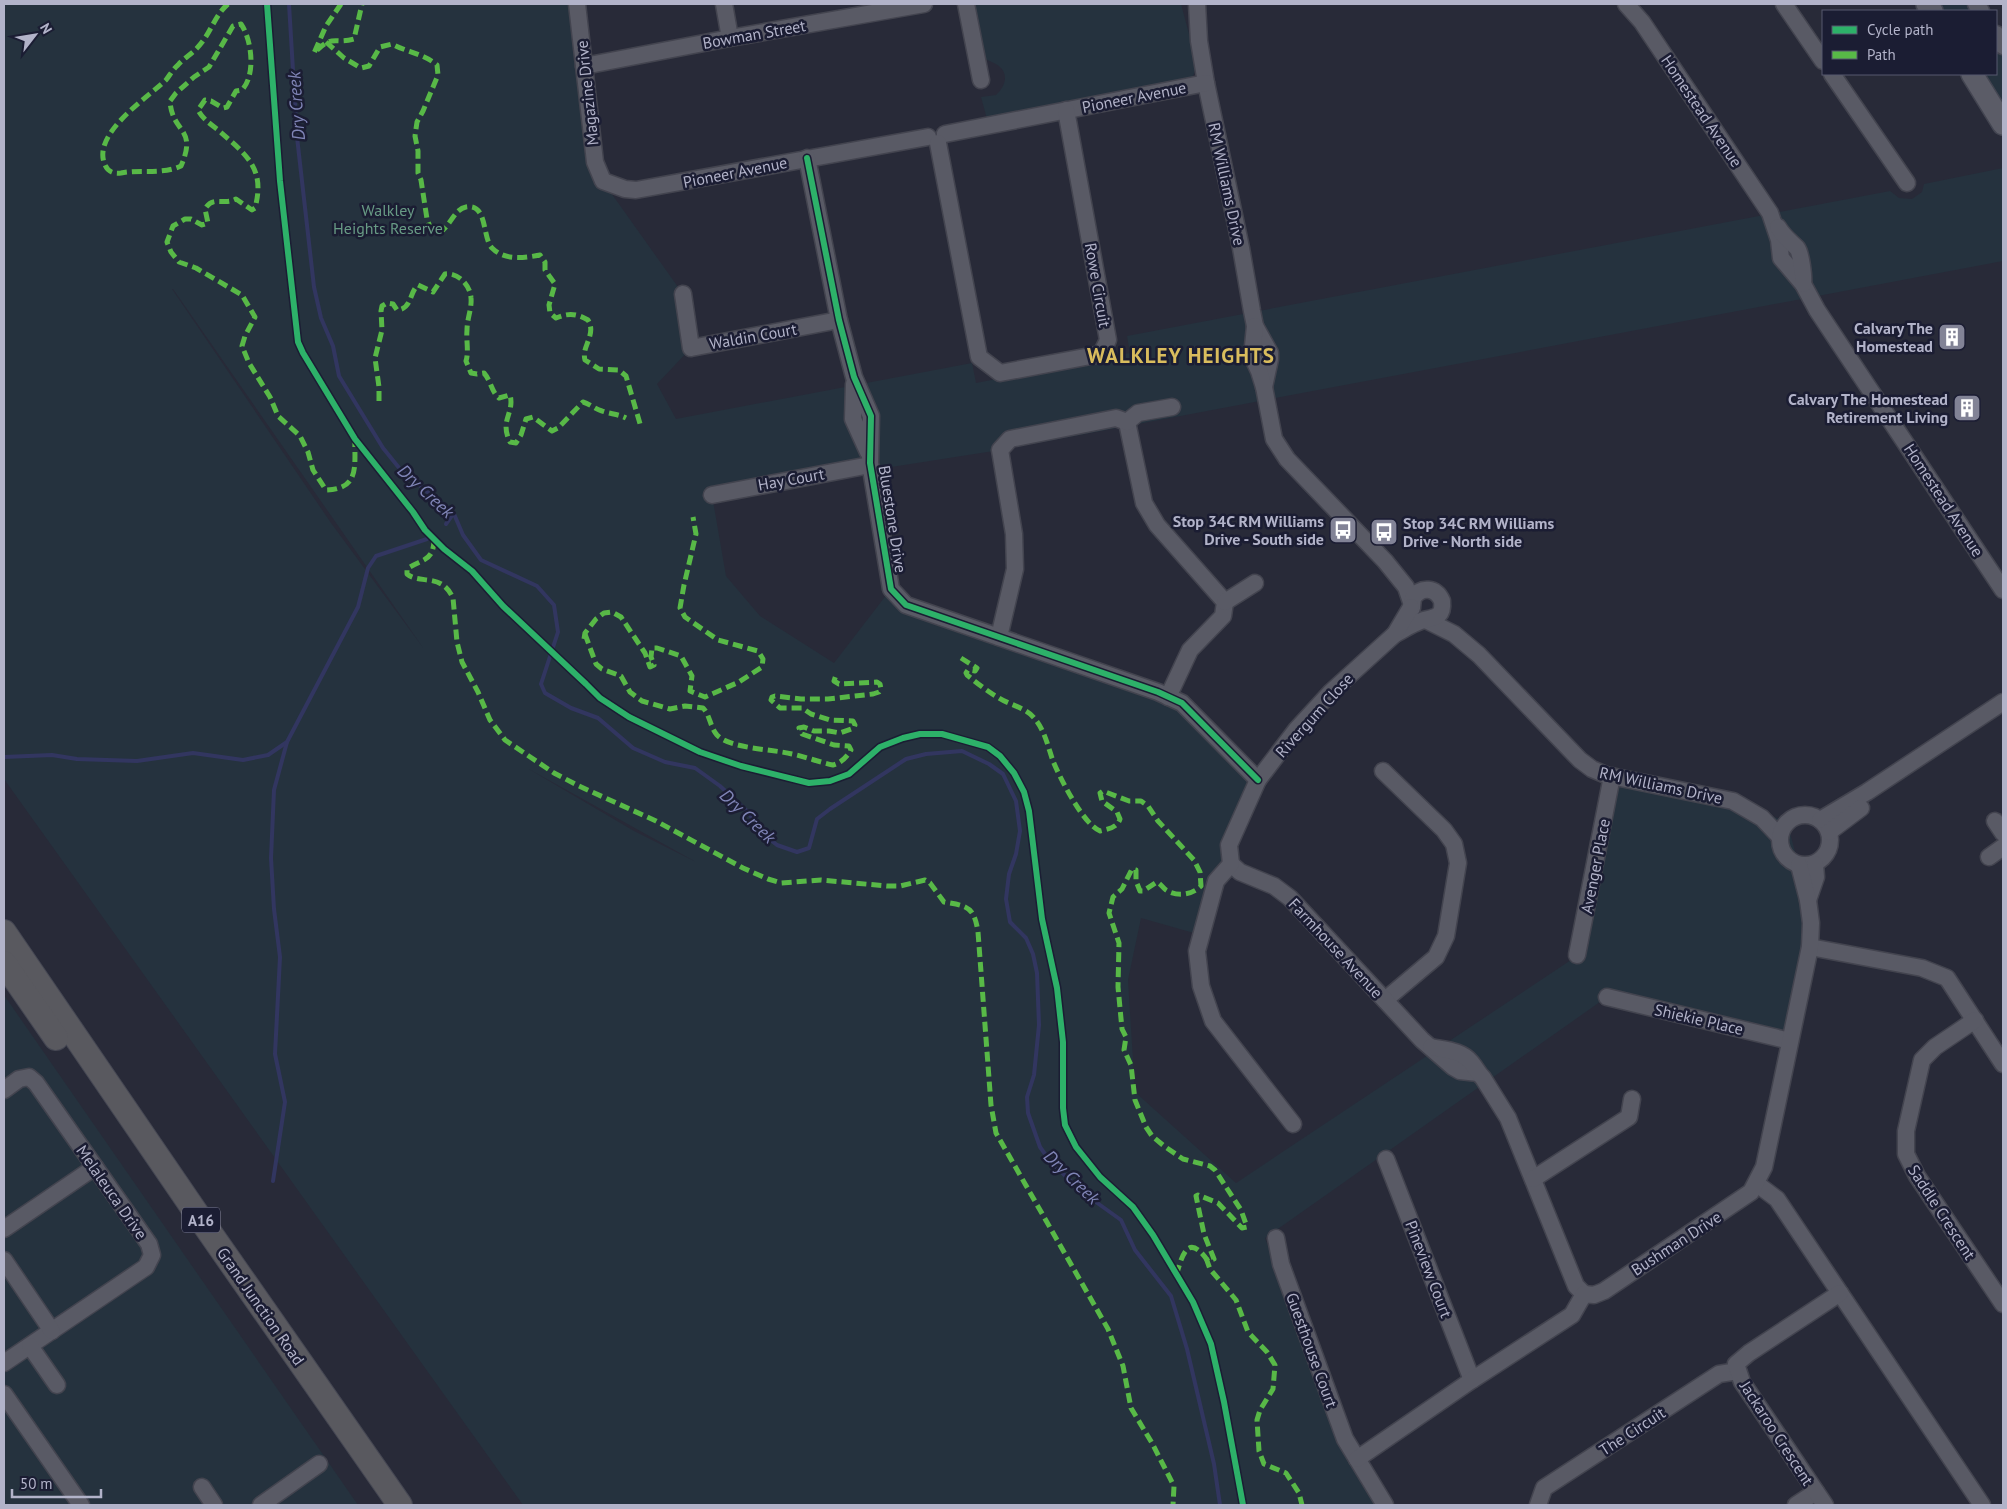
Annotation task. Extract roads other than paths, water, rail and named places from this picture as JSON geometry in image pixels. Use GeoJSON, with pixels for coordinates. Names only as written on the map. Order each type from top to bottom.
{"type":"FeatureCollection","features":[{"type":"Feature","properties":{"kind":"highway","name":"Grand Junction Road"},"geometry":{"type":"LineString","coordinates":[[4,932],[193,1209],[400,1505]]}},
{"type":"Feature","properties":{"kind":"highway","name":"Grand Junction Road"},"geometry":{"type":"LineString","coordinates":[[4,963],[381,1505]]}},
{"type":"Feature","properties":{"kind":"main road"},"geometry":{"type":"LineString","coordinates":[[1973,75],[2003,124]]}},
{"type":"Feature","properties":{"kind":"street","name":"Magazine Drive"},"geometry":{"type":"LineString","coordinates":[[578,4],[594,162],[596,170],[603,181]]}},
{"type":"Feature","properties":{"kind":"street"},"geometry":{"type":"LineString","coordinates":[[724,4],[730,38]]}},
{"type":"Feature","properties":{"kind":"street","name":"Bowman Street"},"geometry":{"type":"LineString","coordinates":[[584,66],[924,4]]}},
{"type":"Feature","properties":{"kind":"street"},"geometry":{"type":"LineString","coordinates":[[966,4],[981,80]]}},
{"type":"Feature","properties":{"kind":"street","name":"RM Williams Drive"},"geometry":{"type":"LineString","coordinates":[[1187,4],[1199,41]]}},
{"type":"Feature","properties":{"kind":"street","name":"RM Williams Drive"},"geometry":{"type":"LineString","coordinates":[[1197,4],[1199,41],[1206,83],[1255,326],[1252,353],[1264,387],[1272,433],[1282,454],[1385,561],[1406,572],[1415,600]]}},
{"type":"Feature","properties":{"kind":"street","name":"Homestead Avenue"},"geometry":{"type":"LineString","coordinates":[[1626,4],[1646,27],[1770,213],[1774,221],[1781,258],[1804,284],[1817,310],[2003,590]]}},
{"type":"Feature","properties":{"kind":"street"},"geometry":{"type":"LineString","coordinates":[[1784,4],[1822,60]]}},
{"type":"Feature","properties":{"kind":"street"},"geometry":{"type":"LineString","coordinates":[[1833,75],[1907,183]]}},
{"type":"Feature","properties":{"kind":"street","name":"Pioneer Avenue"},"geometry":{"type":"LineString","coordinates":[[603,181],[625,190],[636,190],[807,158],[937,138],[1066,110],[1206,83]]}},
{"type":"Feature","properties":{"kind":"street","name":"Rowe Circuit"},"geometry":{"type":"LineString","coordinates":[[937,138],[979,357],[1000,372],[1101,354],[1108,340],[1066,110]]}},
{"type":"Feature","properties":{"kind":"street","name":"Bluestone Drive"},"geometry":{"type":"LineString","coordinates":[[807,158],[839,320],[854,377],[871,416],[870,460],[891,589],[906,604],[1182,703],[1258,780]]}},
{"type":"Feature","properties":{"kind":"street","name":"Waldin Court"},"geometry":{"type":"LineString","coordinates":[[683,294],[691,348],[839,320]]}},
{"type":"Feature","properties":{"kind":"street"},"geometry":{"type":"LineString","coordinates":[[1127,422],[1138,413],[1172,407]]}},
{"type":"Feature","properties":{"kind":"street"},"geometry":{"type":"LineString","coordinates":[[999,637],[1015,569],[1014,534],[1000,450],[1010,439],[1116,418],[1127,422]]}},
{"type":"Feature","properties":{"kind":"street"},"geometry":{"type":"LineString","coordinates":[[1127,422],[1144,503],[1157,525],[1225,602]]}},
{"type":"Feature","properties":{"kind":"street","name":"Hay Court"},"geometry":{"type":"LineString","coordinates":[[712,495],[870,460]]}},
{"type":"Feature","properties":{"kind":"street"},"geometry":{"type":"LineString","coordinates":[[1168,697],[1190,650],[1223,616],[1225,602],[1255,583]]}},
{"type":"Feature","properties":{"kind":"street"},"geometry":{"type":"LineString","coordinates":[[1430,590],[1438,594],[1442,601],[1442,609],[1437,616],[1426,620],[1413,613],[1415,600],[1430,590]]}},
{"type":"Feature","properties":{"kind":"street","name":"Rivergum Close"},"geometry":{"type":"LineString","coordinates":[[1231,864],[1228,845],[1258,780],[1296,730],[1331,692],[1394,634],[1415,600]]}},
{"type":"Feature","properties":{"kind":"street","name":"RM Williams Drive"},"geometry":{"type":"LineString","coordinates":[[1442,609],[1461,629],[1479,655]]}},
{"type":"Feature","properties":{"kind":"street","name":"RM Williams Drive"},"geometry":{"type":"LineString","coordinates":[[1426,620],[1454,634],[1479,655],[1580,760],[1592,769],[1612,776],[1733,800],[1766,811],[1784,829]]}},
{"type":"Feature","properties":{"kind":"street","name":"Rivergum Close"},"geometry":{"type":"LineString","coordinates":[[1394,634],[1426,620]]}},
{"type":"Feature","properties":{"kind":"street"},"geometry":{"type":"LineString","coordinates":[[1825,826],[1867,792],[2003,702]]}},
{"type":"Feature","properties":{"kind":"street"},"geometry":{"type":"LineString","coordinates":[[1825,826],[1853,814],[2003,715]]}},
{"type":"Feature","properties":{"kind":"street"},"geometry":{"type":"LineString","coordinates":[[1383,771],[1444,830],[1454,844],[1458,862],[1446,936],[1436,957],[1385,1000]]}},
{"type":"Feature","properties":{"kind":"street","name":"Avenger Place"},"geometry":{"type":"LineString","coordinates":[[1577,956],[1612,776]]}},
{"type":"Feature","properties":{"kind":"street"},"geometry":{"type":"LineString","coordinates":[[1806,814],[1825,826],[1831,841],[1828,852],[1822,859],[1807,864],[1793,862],[1784,853],[1781,846],[1784,829],[1798,816],[1806,814]]}},
{"type":"Feature","properties":{"kind":"street"},"geometry":{"type":"LineString","coordinates":[[1989,857],[2003,847]]}},
{"type":"Feature","properties":{"kind":"street"},"geometry":{"type":"LineString","coordinates":[[1231,864],[1216,881],[1196,951],[1201,986],[1213,1021],[1293,1124]]}},
{"type":"Feature","properties":{"kind":"street","name":"Farmhouse Avenue"},"geometry":{"type":"LineString","coordinates":[[1231,864],[1240,872],[1274,886],[1290,898],[1431,1047],[1458,1070],[1478,1073],[1484,1078],[1508,1118],[1576,1286],[1584,1294]]}},
{"type":"Feature","properties":{"kind":"street","name":"Bushman Drive"},"geometry":{"type":"LineString","coordinates":[[1584,1294],[1594,1295],[1604,1291],[1735,1205],[1751,1192],[1756,1184],[1764,1167],[1810,947],[1811,923],[1807,864]]}},
{"type":"Feature","properties":{"kind":"street"},"geometry":{"type":"LineString","coordinates":[[1810,947],[1922,968],[1947,978],[2003,1064]]}},
{"type":"Feature","properties":{"kind":"street","name":"Shiekie Place"},"geometry":{"type":"LineString","coordinates":[[1607,997],[1790,1040]]}},
{"type":"Feature","properties":{"kind":"street","name":"Saddle Crescent"},"geometry":{"type":"LineString","coordinates":[[1974,1020],[1935,1047],[1922,1060],[1906,1131],[1906,1154],[1918,1176],[2003,1304]]}},
{"type":"Feature","properties":{"kind":"street","name":"Melaleuca Drive"},"geometry":{"type":"LineString","coordinates":[[4,1090],[19,1079],[29,1077],[36,1083],[149,1244],[152,1255],[146,1267],[4,1363]]}},
{"type":"Feature","properties":{"kind":"street"},"geometry":{"type":"LineString","coordinates":[[1533,1180],[1629,1117],[1632,1099]]}},
{"type":"Feature","properties":{"kind":"street","name":"Pineview Court"},"geometry":{"type":"LineString","coordinates":[[1386,1159],[1472,1380]]}},
{"type":"Feature","properties":{"kind":"street"},"geometry":{"type":"LineString","coordinates":[[4,1229],[95,1167]]}},
{"type":"Feature","properties":{"kind":"street"},"geometry":{"type":"LineString","coordinates":[[1756,1184],[1777,1199],[1982,1505]]}},
{"type":"Feature","properties":{"kind":"street","name":"Guesthouse Court"},"geometry":{"type":"LineString","coordinates":[[1276,1238],[1281,1264],[1345,1439],[1385,1505]]}},
{"type":"Feature","properties":{"kind":"street"},"geometry":{"type":"LineString","coordinates":[[4,1260],[52,1330]]}},
{"type":"Feature","properties":{"kind":"street","name":"Jackaroo Crescent"},"geometry":{"type":"LineString","coordinates":[[1820,1499],[1742,1382],[1736,1364],[1749,1353],[1840,1293]]}},
{"type":"Feature","properties":{"kind":"street"},"geometry":{"type":"LineString","coordinates":[[1357,1459],[1472,1380],[1572,1315],[1584,1294]]}},
{"type":"Feature","properties":{"kind":"street"},"geometry":{"type":"LineString","coordinates":[[30,1346],[57,1385]]}},
{"type":"Feature","properties":{"kind":"street","name":"The Circuit"},"geometry":{"type":"LineString","coordinates":[[1538,1505],[1544,1488],[1719,1374],[1738,1371]]}},
{"type":"Feature","properties":{"kind":"street"},"geometry":{"type":"LineString","coordinates":[[4,1394],[81,1505]]}},
{"type":"Feature","properties":{"kind":"street"},"geometry":{"type":"LineString","coordinates":[[262,1505],[319,1464]]}},
{"type":"Feature","properties":{"kind":"street"},"geometry":{"type":"LineString","coordinates":[[202,1488],[214,1505]]}},
{"type":"Feature","properties":{"kind":"street"},"geometry":{"type":"LineString","coordinates":[[1796,1505],[1820,1499]]}},
{"type":"Feature","properties":{"kind":"waterway","name":"Dry Creek"},"geometry":{"type":"LineString","coordinates":[[289,4],[297,137],[314,287],[321,318],[333,346],[339,376],[383,448],[400,469],[454,514],[463,535],[481,560],[537,586],[554,605],[558,632],[541,684],[545,693],[571,708],[598,718],[633,748],[665,762],[695,768],[720,786],[748,812],[761,832],[777,845],[797,852],[809,848],[817,819],[906,759],[926,754],[962,751],[989,764],[1003,774],[1016,801],[1020,831],[1016,854],[1009,874],[1006,899],[1010,922],[1026,938],[1033,954],[1037,973],[1039,1025],[1034,1075],[1027,1097],[1028,1113],[1040,1147],[1050,1161],[1082,1192],[1121,1220],[1135,1250],[1171,1296],[1187,1349],[1214,1464],[1220,1505]]}},
{"type":"Feature","properties":{"kind":"waterway"},"geometry":{"type":"LineString","coordinates":[[446,524],[453,514]]}},
{"type":"Feature","properties":{"kind":"waterway"},"geometry":{"type":"LineString","coordinates":[[4,757],[52,755],[77,759],[137,761],[193,753],[243,760],[268,755],[287,742],[358,607],[368,568],[376,556],[427,539]]}},
{"type":"Feature","properties":{"kind":"waterway"},"geometry":{"type":"LineString","coordinates":[[273,1181],[285,1102],[275,1054],[280,957],[274,909],[271,858],[274,790],[287,742]]}},
{"type":"Feature","properties":{"kind":"place","name":"Calvary The Homestead"},"geometry":{"type":"Point","coordinates":[1952,337]}},
{"type":"Feature","properties":{"kind":"place","name":"Calvary The Homestead Retirement Living"},"geometry":{"type":"Point","coordinates":[1967,408]}},
{"type":"Feature","properties":{"kind":"place","name":"Stop 34C RM Williams Drive - South side"},"geometry":{"type":"Point","coordinates":[1343,530]}},
{"type":"Feature","properties":{"kind":"place","name":"Stop 34C RM Williams Drive - North side"},"geometry":{"type":"Point","coordinates":[1384,532]}},
{"type":"Feature","properties":{"kind":"district","name":"WALKLEY HEIGHTS"},"geometry":{"type":"Point","coordinates":[1181,355]}},
{"type":"Feature","properties":{"kind":"park label","name":"Walkley Heights Reserve"},"geometry":{"type":"Point","coordinates":[388,219]}}]}
